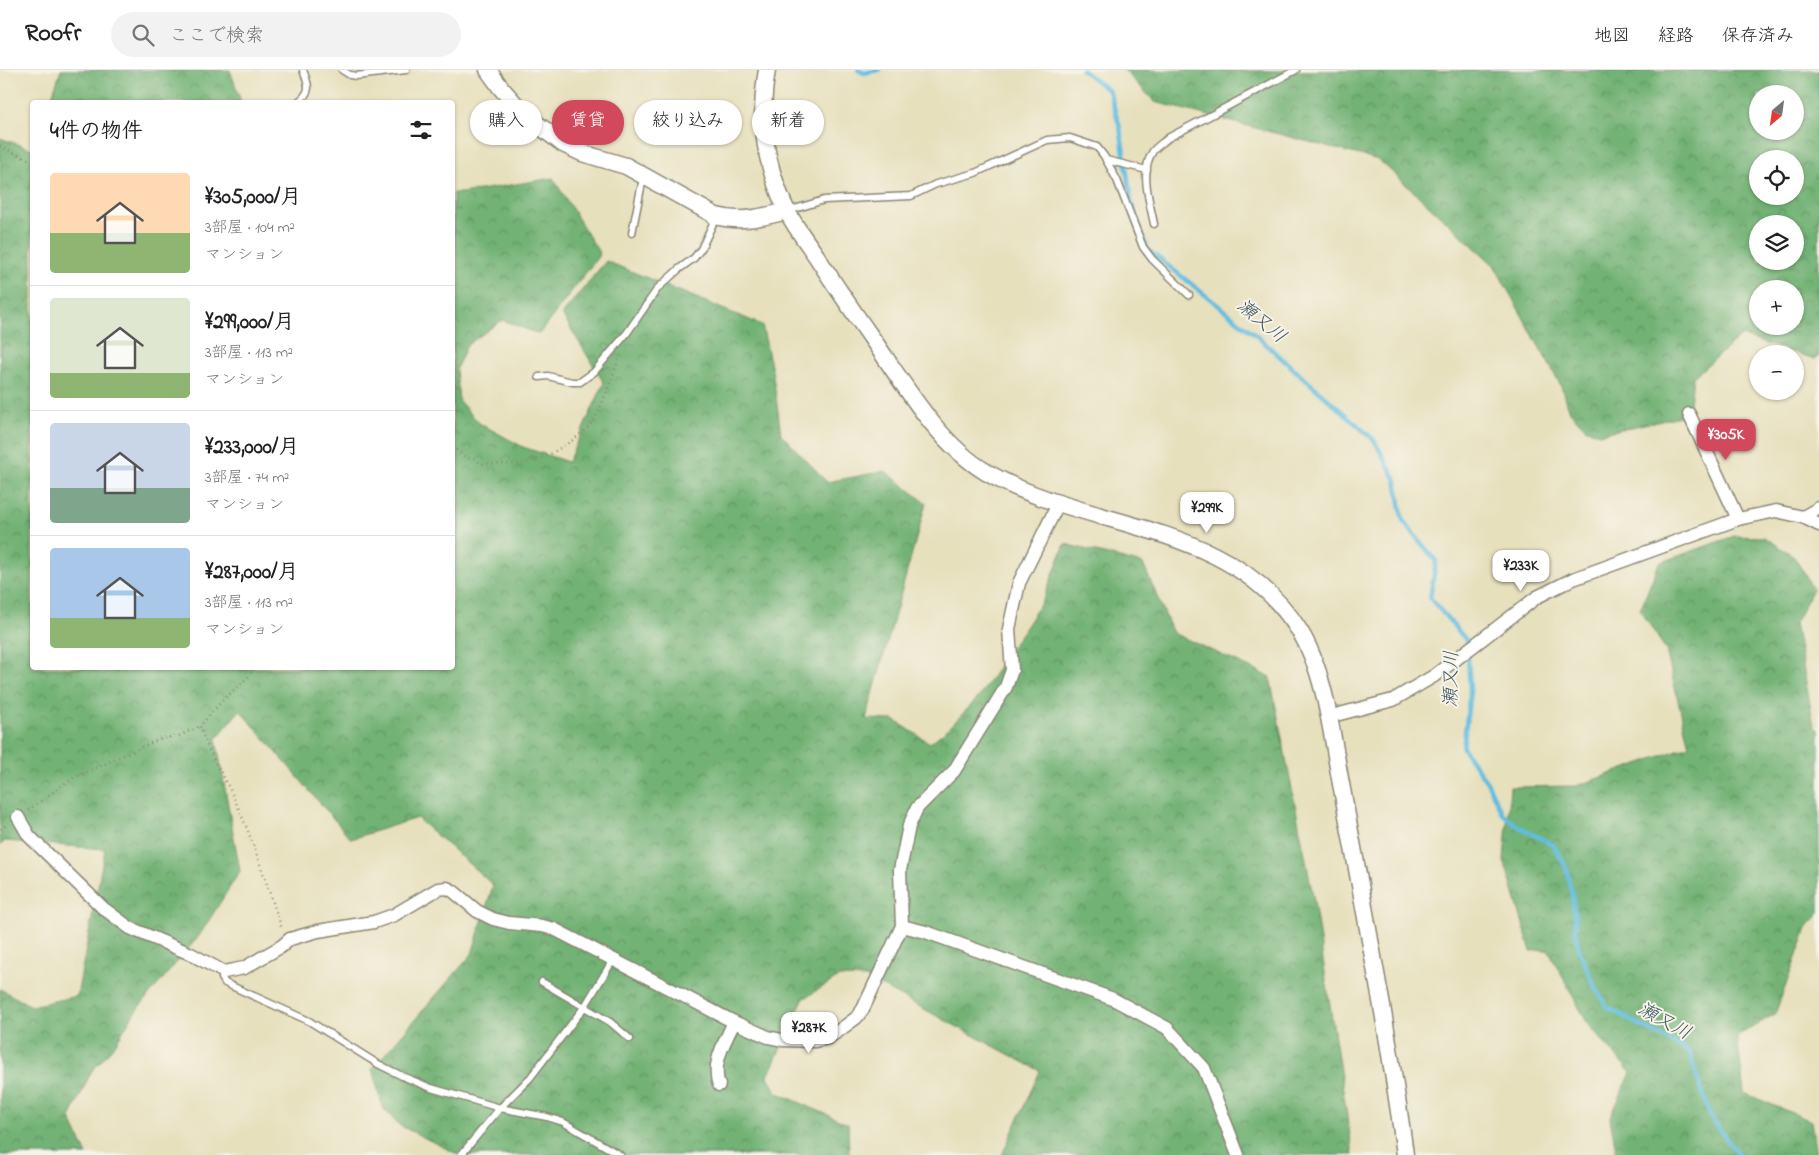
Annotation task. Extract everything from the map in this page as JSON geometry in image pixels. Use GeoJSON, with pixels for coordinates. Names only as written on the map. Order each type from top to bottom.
{"type":"FeatureCollection","features":[{"type":"Feature","properties":{"kind":"street"},"geometry":{"type":"LineString","coordinates":[[488,70],[523,113],[552,137],[582,153],[626,166],[716,216],[728,219],[754,219],[787,211]]}},
{"type":"Feature","properties":{"kind":"street"},"geometry":{"type":"LineString","coordinates":[[767,70],[763,108],[764,142],[772,173],[787,211],[906,387],[947,440],[985,471],[1021,490],[1058,504],[1168,536],[1212,553],[1241,570],[1271,594],[1300,631],[1318,671],[1328,717],[1375,967],[1405,1155]]}},
{"type":"Feature","properties":{"kind":"street"},"geometry":{"type":"LineString","coordinates":[[1689,414],[1738,519]]}},
{"type":"Feature","properties":{"kind":"street"},"geometry":{"type":"LineString","coordinates":[[18,817],[29,836],[97,902],[130,928],[191,954],[224,972],[244,968],[290,939],[318,931],[374,922],[394,914],[438,889],[446,888],[493,920],[554,929],[734,1022],[768,1037],[782,1040],[816,1041],[832,1035],[856,1018],[864,1008],[902,926],[900,870],[909,826],[917,808],[954,771],[1006,687],[1012,670],[1009,629],[1019,583],[1058,504]]}},
{"type":"Feature","properties":{"kind":"street"},"geometry":{"type":"LineString","coordinates":[[1803,516],[1819,508]]}},
{"type":"Feature","properties":{"kind":"street"},"geometry":{"type":"LineString","coordinates":[[1328,717],[1392,700],[1434,676],[1536,597],[1573,579],[1738,519],[1776,512],[1803,516],[1819,525]]}},
{"type":"Feature","properties":{"kind":"street"},"geometry":{"type":"LineString","coordinates":[[902,926],[926,932],[1113,999],[1167,1028],[1204,1068],[1238,1155]]}},
{"type":"Feature","properties":{"kind":"street"},"geometry":{"type":"LineString","coordinates":[[719,1085],[716,1076],[717,1064],[734,1022]]}},
{"type":"Feature","properties":{"kind":"lane"},"geometry":{"type":"LineString","coordinates":[[300,100],[305,96],[309,87],[303,70]]}},
{"type":"Feature","properties":{"kind":"lane"},"geometry":{"type":"LineString","coordinates":[[342,70],[356,76],[406,70]]}},
{"type":"Feature","properties":{"kind":"lane"},"geometry":{"type":"LineString","coordinates":[[1154,224],[1146,181],[1147,170],[1153,151],[1168,138],[1296,70]]}},
{"type":"Feature","properties":{"kind":"lane"},"geometry":{"type":"LineString","coordinates":[[787,211],[824,200],[911,196],[936,184],[975,172],[1047,140],[1070,138],[1097,147],[1117,180],[1143,247],[1152,259],[1189,295]]}},
{"type":"Feature","properties":{"kind":"lane"},"geometry":{"type":"LineString","coordinates":[[1106,160],[1147,170]]}},
{"type":"Feature","properties":{"kind":"lane"},"geometry":{"type":"LineString","coordinates":[[632,233],[644,176]]}},
{"type":"Feature","properties":{"kind":"lane"},"geometry":{"type":"LineString","coordinates":[[539,377],[548,376],[580,382],[594,372],[627,333],[658,288],[694,258],[701,249],[716,216]]}},
{"type":"Feature","properties":{"kind":"lane"},"geometry":{"type":"LineString","coordinates":[[460,1155],[500,1108],[530,1078],[585,1006],[613,960]]}},
{"type":"Feature","properties":{"kind":"lane"},"geometry":{"type":"LineString","coordinates":[[224,972],[222,978],[225,983],[310,1021],[378,1064],[402,1076],[430,1088],[500,1108],[563,1122],[620,1155]]}},
{"type":"Feature","properties":{"kind":"lane"},"geometry":{"type":"LineString","coordinates":[[542,982],[610,1022],[630,1039]]}},
{"type":"Feature","properties":{"kind":"path"},"geometry":{"type":"LineString","coordinates":[[0,146],[30,160]]}},
{"type":"Feature","properties":{"kind":"path"},"geometry":{"type":"LineString","coordinates":[[455,448],[464,456],[484,464],[522,464],[549,454],[573,440],[590,426],[601,406],[622,352]]}},
{"type":"Feature","properties":{"kind":"path"},"geometry":{"type":"LineString","coordinates":[[0,829],[71,779],[162,738],[179,736],[200,726],[252,670]]}},
{"type":"Feature","properties":{"kind":"path"},"geometry":{"type":"LineString","coordinates":[[200,726],[207,747],[233,795],[247,829],[286,943]]}},
{"type":"Feature","properties":{"kind":"green space"},"geometry":{"type":"Polygon","coordinates":[[[61,70],[230,70],[240,100],[51,100],[61,70]]]}},
{"type":"Feature","properties":{"kind":"green space"},"geometry":{"type":"Polygon","coordinates":[[[1124,70],[1819,70],[1819,357],[1815,359],[1804,356],[1804,345],[1770,345],[1741,336],[1693,377],[1689,414],[1599,434],[1585,428],[1570,412],[1561,386],[1494,265],[1379,160],[1155,102],[1124,70]]]}},
{"type":"Feature","properties":{"kind":"green space"},"geometry":{"type":"Polygon","coordinates":[[[0,138],[30,148],[30,670],[455,670],[455,193],[553,178],[600,254],[539,334],[502,320],[467,345],[456,369],[459,401],[479,423],[523,447],[568,462],[604,383],[562,314],[606,261],[762,325],[773,375],[781,434],[827,482],[885,471],[926,503],[866,719],[894,720],[930,743],[949,728],[979,697],[1043,600],[1065,544],[1143,564],[1173,633],[1270,677],[1314,901],[1353,1155],[1002,1155],[1040,1071],[866,978],[839,977],[803,999],[768,1076],[776,1092],[848,1124],[849,1155],[459,1155],[399,1125],[383,1108],[372,1069],[472,954],[493,885],[417,818],[351,839],[240,710],[216,739],[240,871],[199,936],[134,1013],[114,1046],[91,1072],[70,1118],[87,1155],[0,1155],[0,989],[31,1006],[77,996],[105,849],[5,841],[0,846],[0,138]]]}},
{"type":"Feature","properties":{"kind":"green space"},"geometry":{"type":"Polygon","coordinates":[[[1734,536],[1764,537],[1794,556],[1813,589],[1795,623],[1814,726],[1819,731],[1819,914],[1808,926],[1775,1014],[1737,1036],[1744,1093],[1811,1121],[1816,1155],[1617,1155],[1610,1118],[1631,1073],[1588,1024],[1548,950],[1531,951],[1504,860],[1510,787],[1576,786],[1689,746],[1666,650],[1640,610],[1659,563],[1734,536]]]}},
{"type":"Feature","properties":{"kind":"waterway"},"geometry":{"type":"LineString","coordinates":[[858,70],[864,73],[879,70]]}},
{"type":"Feature","properties":{"kind":"waterway","name":"瀬又川"},"geometry":{"type":"LineString","coordinates":[[1082,70],[1109,91],[1120,127],[1131,201],[1147,249],[1252,332],[1374,440],[1396,480],[1403,521],[1436,561],[1430,598],[1467,641],[1470,691],[1463,748],[1488,784],[1502,813],[1516,825],[1553,845],[1566,867],[1572,895],[1578,947],[1595,987],[1607,1007],[1689,1052],[1710,1116],[1738,1155]]}}]}
